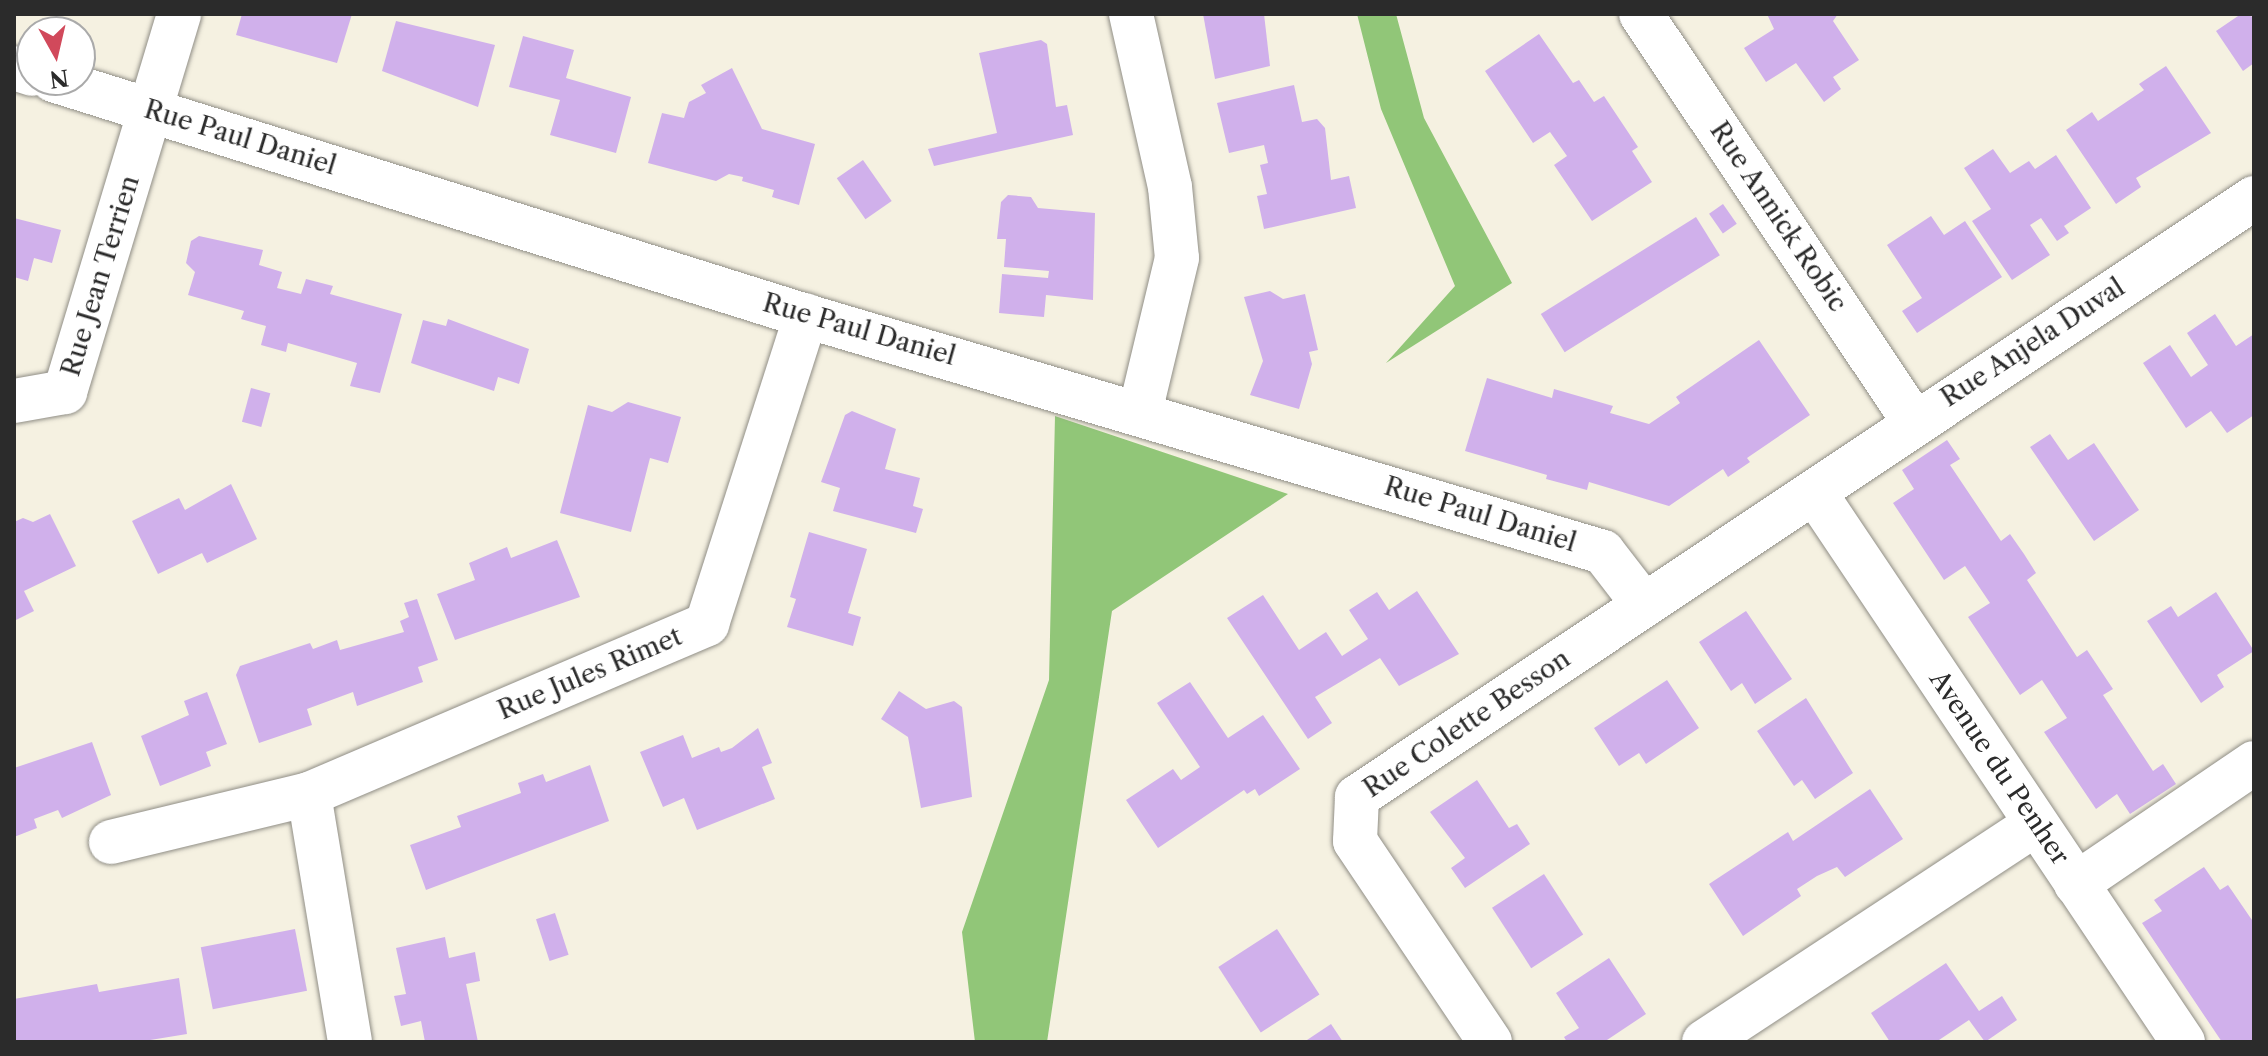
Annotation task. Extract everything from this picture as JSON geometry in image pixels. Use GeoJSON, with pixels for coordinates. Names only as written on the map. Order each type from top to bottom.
{"type":"FeatureCollection","features":[{"type":"Feature","properties":{"kind":"street"},"geometry":{"type":"LineString","coordinates":[[152,111],[179,14]]}},
{"type":"Feature","properties":{"kind":"street"},"geometry":{"type":"LineString","coordinates":[[1131,14],[1170,187],[1177,258],[1140,412]]}},
{"type":"Feature","properties":{"kind":"street","name":"Rue Annick Robic"},"geometry":{"type":"LineString","coordinates":[[1641,14],[1914,422]]}},
{"type":"Feature","properties":{"kind":"street","name":"Rue Paul Daniel"},"geometry":{"type":"LineString","coordinates":[[96,93],[806,316],[1140,412],[1603,552],[1644,605]]}},
{"type":"Feature","properties":{"kind":"street","name":"Rue Jean Terrien"},"geometry":{"type":"LineString","coordinates":[[14,401],[65,392],[152,111]]}},
{"type":"Feature","properties":{"kind":"street","name":"Rue Anjela Duval"},"geometry":{"type":"LineString","coordinates":[[1815,493],[1914,422],[2254,198]]}},
{"type":"Feature","properties":{"kind":"street","name":"Rue Jules Rimet"},"geometry":{"type":"LineString","coordinates":[[111,842],[309,794],[707,624],[806,316]]}},
{"type":"Feature","properties":{"kind":"street","name":"Rue Colette Besson"},"geometry":{"type":"LineString","coordinates":[[1490,1042],[1355,841],[1357,797],[1815,493]]}},
{"type":"Feature","properties":{"kind":"street","name":"Avenue du Penher"},"geometry":{"type":"LineString","coordinates":[[1815,493],[2183,1042]]}},
{"type":"Feature","properties":{"kind":"street"},"geometry":{"type":"LineString","coordinates":[[2076,884],[2254,763]]}},
{"type":"Feature","properties":{"kind":"street"},"geometry":{"type":"LineString","coordinates":[[309,794],[350,1042]]}},
{"type":"Feature","properties":{"kind":"street"},"geometry":{"type":"LineString","coordinates":[[1704,1042],[2036,824]]}},
{"type":"Feature","properties":{"kind":"green space"},"geometry":{"type":"Polygon","coordinates":[[[1357,14],[1396,14],[1424,118],[1512,283],[1386,363],[1455,286],[1381,109],[1357,14]]]}},
{"type":"Feature","properties":{"kind":"green space"},"geometry":{"type":"Polygon","coordinates":[[[1055,416],[1288,494],[1112,611],[1047,1042],[975,1042],[962,932],[1049,680],[1055,416]]]}},
{"type":"Feature","properties":{"kind":"building"},"geometry":{"type":"Polygon","coordinates":[[[242,14],[352,14],[337,63],[236,35],[242,14]]]}},
{"type":"Feature","properties":{"kind":"building"},"geometry":{"type":"Polygon","coordinates":[[[1203,14],[1264,14],[1270,66],[1215,79],[1203,14]]]}},
{"type":"Feature","properties":{"kind":"building"},"geometry":{"type":"Polygon","coordinates":[[[1767,14],[1838,14],[1833,21],[1859,60],[1833,77],[1841,89],[1824,102],[1796,63],[1766,82],[1744,48],[1774,29],[1767,14]]]}},
{"type":"Feature","properties":{"kind":"building"},"geometry":{"type":"Polygon","coordinates":[[[2241,14],[2254,17],[2254,63],[2243,71],[2216,31],[2241,14]]]}},
{"type":"Feature","properties":{"kind":"building"},"geometry":{"type":"Polygon","coordinates":[[[396,21],[495,45],[478,107],[382,71],[396,21]]]}},
{"type":"Feature","properties":{"kind":"building"},"geometry":{"type":"Polygon","coordinates":[[[1539,34],[1573,83],[1579,80],[1594,102],[1604,96],[1638,147],[1632,151],[1652,182],[1592,221],[1554,165],[1567,156],[1550,132],[1533,143],[1485,71],[1539,34]]]}},
{"type":"Feature","properties":{"kind":"building"},"geometry":{"type":"Polygon","coordinates":[[[523,36],[574,50],[566,78],[631,97],[616,153],[550,135],[560,100],[509,87],[523,36]]]}},
{"type":"Feature","properties":{"kind":"building"},"geometry":{"type":"Polygon","coordinates":[[[1041,40],[1047,44],[1056,107],[1067,105],[1073,135],[934,166],[928,149],[997,133],[979,53],[1041,40]]]}},
{"type":"Feature","properties":{"kind":"building"},"geometry":{"type":"Polygon","coordinates":[[[2166,66],[2211,133],[2136,178],[2141,187],[2116,204],[2066,130],[2092,112],[2098,121],[2144,90],[2139,84],[2166,66]]]}},
{"type":"Feature","properties":{"kind":"building"},"geometry":{"type":"Polygon","coordinates":[[[732,68],[762,129],[815,144],[799,205],[772,197],[774,190],[742,181],[743,177],[729,174],[716,181],[648,163],[662,113],[684,118],[689,102],[706,93],[701,85],[732,68]]]}},
{"type":"Feature","properties":{"kind":"building"},"geometry":{"type":"Polygon","coordinates":[[[1294,85],[1302,122],[1317,119],[1325,128],[1331,180],[1349,176],[1356,208],[1264,229],[1257,196],[1267,194],[1260,165],[1268,163],[1264,145],[1229,153],[1217,103],[1294,85]]]}},
{"type":"Feature","properties":{"kind":"building"},"geometry":{"type":"Polygon","coordinates":[[[1993,149],[2010,173],[2029,161],[2035,169],[2056,155],[2091,208],[2064,226],[2069,233],[2057,241],[2041,218],[2030,225],[2050,255],[2012,280],[1972,221],[1991,209],[1964,168],[1993,149]]]}},
{"type":"Feature","properties":{"kind":"building"},"geometry":{"type":"Polygon","coordinates":[[[863,160],[892,201],[865,219],[837,178],[863,160]]]}},
{"type":"Feature","properties":{"kind":"building"},"geometry":{"type":"Polygon","coordinates":[[[1008,195],[1031,197],[1038,208],[1095,213],[1093,300],[1046,295],[1044,317],[999,313],[1002,274],[1048,278],[1049,271],[1004,267],[1006,239],[997,239],[1001,202],[1008,195]]]}},
{"type":"Feature","properties":{"kind":"building"},"geometry":{"type":"Polygon","coordinates":[[[1723,204],[1737,224],[1723,233],[1709,214],[1723,204]]]}},
{"type":"Feature","properties":{"kind":"building"},"geometry":{"type":"Polygon","coordinates":[[[1931,216],[1944,235],[1965,221],[2002,277],[1917,333],[1902,311],[1922,298],[1887,245],[1931,216]]]}},
{"type":"Feature","properties":{"kind":"building"},"geometry":{"type":"Polygon","coordinates":[[[1696,217],[1720,255],[1565,352],[1541,314],[1696,217]]]}},
{"type":"Feature","properties":{"kind":"building"},"geometry":{"type":"Polygon","coordinates":[[[14,218],[61,230],[52,263],[34,258],[28,281],[14,277],[14,218]]]}},
{"type":"Feature","properties":{"kind":"building"},"geometry":{"type":"Polygon","coordinates":[[[199,236],[263,250],[259,265],[282,272],[277,288],[301,294],[306,279],[333,286],[330,294],[402,314],[380,393],[350,386],[357,363],[288,343],[286,352],[261,345],[266,326],[241,319],[244,311],[188,295],[195,272],[186,263],[191,241],[199,236]]]}},
{"type":"Feature","properties":{"kind":"building"},"geometry":{"type":"Polygon","coordinates":[[[1270,291],[1283,299],[1305,294],[1318,350],[1309,352],[1312,364],[1299,409],[1250,395],[1263,361],[1244,297],[1270,291]]]}},
{"type":"Feature","properties":{"kind":"building"},"geometry":{"type":"Polygon","coordinates":[[[2215,314],[2236,346],[2254,334],[2254,415],[2227,433],[2211,411],[2186,428],[2143,363],[2170,345],[2191,377],[2208,365],[2187,333],[2215,314]]]}},
{"type":"Feature","properties":{"kind":"building"},"geometry":{"type":"Polygon","coordinates":[[[448,319],[529,349],[519,384],[498,377],[494,391],[411,363],[423,320],[446,326],[448,319]]]}},
{"type":"Feature","properties":{"kind":"building"},"geometry":{"type":"Polygon","coordinates":[[[1759,340],[1810,415],[1747,458],[1750,462],[1728,477],[1723,469],[1669,506],[1589,482],[1587,490],[1546,479],[1547,475],[1465,451],[1487,378],[1552,398],[1554,389],[1613,406],[1610,413],[1649,424],[1680,403],[1676,397],[1759,340]]]}},
{"type":"Feature","properties":{"kind":"building"},"geometry":{"type":"Polygon","coordinates":[[[251,388],[270,393],[261,427],[242,422],[251,388]]]}},
{"type":"Feature","properties":{"kind":"building"},"geometry":{"type":"Polygon","coordinates":[[[628,402],[681,417],[668,463],[650,458],[631,532],[560,513],[588,405],[612,412],[628,402]]]}},
{"type":"Feature","properties":{"kind":"building"},"geometry":{"type":"Polygon","coordinates":[[[852,411],[896,429],[885,469],[920,478],[913,506],[923,509],[916,533],[833,511],[840,488],[821,482],[845,415],[852,411]]]}},
{"type":"Feature","properties":{"kind":"building"},"geometry":{"type":"Polygon","coordinates":[[[2050,434],[2068,460],[2094,443],[2139,510],[2094,541],[2030,447],[2050,434]]]}},
{"type":"Feature","properties":{"kind":"building"},"geometry":{"type":"Polygon","coordinates":[[[1947,440],[1960,459],[1950,465],[2001,541],[2010,534],[2024,554],[2036,573],[2027,580],[2077,657],[2087,650],[2113,689],[2103,695],[2153,771],[2163,764],[2176,784],[2130,814],[2117,794],[2096,809],[2044,732],[2067,718],[2042,680],[2020,695],[1968,617],[1990,603],[1965,566],[1944,580],[1893,503],[1914,489],[1902,470],[1947,440]]]}},
{"type":"Feature","properties":{"kind":"building"},"geometry":{"type":"Polygon","coordinates":[[[231,484],[257,539],[207,563],[202,553],[158,574],[132,521],[179,498],[185,510],[231,484]]]}},
{"type":"Feature","properties":{"kind":"building"},"geometry":{"type":"Polygon","coordinates":[[[50,514],[76,566],[24,591],[34,611],[14,621],[14,522],[23,518],[33,522],[50,514]]]}},
{"type":"Feature","properties":{"kind":"building"},"geometry":{"type":"Polygon","coordinates":[[[809,532],[867,549],[848,613],[861,617],[853,646],[787,627],[796,599],[790,597],[809,532]]]}},
{"type":"Feature","properties":{"kind":"building"},"geometry":{"type":"Polygon","coordinates":[[[557,540],[580,597],[455,640],[437,594],[475,580],[469,563],[507,547],[511,558],[557,540]]]}},
{"type":"Feature","properties":{"kind":"building"},"geometry":{"type":"Polygon","coordinates":[[[1417,591],[1459,654],[1399,686],[1380,658],[1315,697],[1332,723],[1308,739],[1227,618],[1263,595],[1299,650],[1326,632],[1342,656],[1368,639],[1349,610],[1377,592],[1389,610],[1417,591]]]}},
{"type":"Feature","properties":{"kind":"building"},"geometry":{"type":"Polygon","coordinates":[[[2216,592],[2254,651],[2217,675],[2224,687],[2201,703],[2147,621],[2171,606],[2178,617],[2216,592]]]}},
{"type":"Feature","properties":{"kind":"building"},"geometry":{"type":"Polygon","coordinates":[[[417,599],[438,660],[418,667],[423,682],[357,706],[353,692],[307,709],[312,725],[259,743],[236,675],[240,666],[310,643],[313,649],[337,640],[340,650],[404,632],[400,621],[409,617],[404,603],[417,599]]]}},
{"type":"Feature","properties":{"kind":"building"},"geometry":{"type":"Polygon","coordinates":[[[1746,611],[1792,679],[1755,704],[1742,683],[1731,691],[1699,642],[1746,611]]]}},
{"type":"Feature","properties":{"kind":"building"},"geometry":{"type":"Polygon","coordinates":[[[1667,680],[1699,728],[1646,764],[1639,753],[1619,766],[1594,728],[1667,680]]]}},
{"type":"Feature","properties":{"kind":"building"},"geometry":{"type":"Polygon","coordinates":[[[1190,682],[1228,738],[1263,715],[1300,769],[1259,796],[1255,789],[1247,794],[1244,790],[1158,848],[1126,800],[1173,769],[1181,780],[1200,767],[1157,703],[1190,682]]]}},
{"type":"Feature","properties":{"kind":"building"},"geometry":{"type":"Polygon","coordinates":[[[899,691],[926,709],[954,701],[962,707],[972,797],[921,808],[908,737],[881,719],[899,691]]]}},
{"type":"Feature","properties":{"kind":"building"},"geometry":{"type":"Polygon","coordinates":[[[207,692],[227,744],[206,752],[211,766],[160,786],[141,736],[189,715],[184,701],[207,692]]]}},
{"type":"Feature","properties":{"kind":"building"},"geometry":{"type":"Polygon","coordinates":[[[1806,698],[1853,773],[1815,799],[1802,780],[1794,786],[1757,731],[1806,698]]]}},
{"type":"Feature","properties":{"kind":"building"},"geometry":{"type":"Polygon","coordinates":[[[758,728],[772,763],[762,767],[775,799],[697,830],[684,798],[663,807],[640,752],[683,735],[692,758],[719,747],[721,752],[732,748],[758,728]]]}},
{"type":"Feature","properties":{"kind":"building"},"geometry":{"type":"Polygon","coordinates":[[[92,742],[111,795],[62,818],[58,810],[34,819],[37,828],[14,837],[14,768],[92,742]]]}},
{"type":"Feature","properties":{"kind":"building"},"geometry":{"type":"Polygon","coordinates":[[[590,765],[609,821],[426,890],[410,845],[461,827],[457,816],[521,793],[518,783],[543,774],[546,782],[590,765]]]}},
{"type":"Feature","properties":{"kind":"building"},"geometry":{"type":"Polygon","coordinates":[[[1477,780],[1509,828],[1517,824],[1530,844],[1465,888],[1451,868],[1465,858],[1430,812],[1477,780]]]}},
{"type":"Feature","properties":{"kind":"building"},"geometry":{"type":"Polygon","coordinates":[[[1870,789],[1903,839],[1845,877],[1837,867],[1817,876],[1797,889],[1801,896],[1743,936],[1709,884],[1788,832],[1793,841],[1870,789]]]}},
{"type":"Feature","properties":{"kind":"building"},"geometry":{"type":"Polygon","coordinates":[[[2204,867],[2220,890],[2228,885],[2254,923],[2254,1042],[2222,1042],[2142,923],[2162,911],[2154,900],[2204,867]]]}},
{"type":"Feature","properties":{"kind":"building"},"geometry":{"type":"Polygon","coordinates":[[[1544,874],[1583,934],[1531,968],[1492,908],[1544,874]]]}},
{"type":"Feature","properties":{"kind":"building"},"geometry":{"type":"Polygon","coordinates":[[[555,913],[569,955],[550,961],[536,919],[555,913]]]}},
{"type":"Feature","properties":{"kind":"building"},"geometry":{"type":"Polygon","coordinates":[[[295,929],[307,991],[213,1009],[201,947],[295,929]]]}},
{"type":"Feature","properties":{"kind":"building"},"geometry":{"type":"Polygon","coordinates":[[[1277,929],[1319,994],[1261,1033],[1218,967],[1277,929]]]}},
{"type":"Feature","properties":{"kind":"building"},"geometry":{"type":"Polygon","coordinates":[[[445,937],[449,958],[475,952],[480,981],[466,984],[478,1042],[425,1042],[421,1021],[401,1026],[394,996],[406,994],[396,948],[445,937]]]}},
{"type":"Feature","properties":{"kind":"building"},"geometry":{"type":"Polygon","coordinates":[[[1609,958],[1646,1014],[1604,1042],[1567,1042],[1564,1037],[1579,1028],[1556,993],[1609,958]]]}},
{"type":"Feature","properties":{"kind":"building"},"geometry":{"type":"Polygon","coordinates":[[[1946,963],[1979,1011],[2002,996],[2017,1020],[1985,1042],[1969,1020],[1936,1042],[1890,1042],[1871,1013],[1946,963]]]}},
{"type":"Feature","properties":{"kind":"building"},"geometry":{"type":"Polygon","coordinates":[[[179,978],[187,1034],[138,1042],[14,1042],[14,999],[97,984],[99,992],[179,978]]]}},
{"type":"Feature","properties":{"kind":"building"},"geometry":{"type":"Polygon","coordinates":[[[1331,1024],[1343,1042],[1304,1042],[1331,1024]]]}}]}
